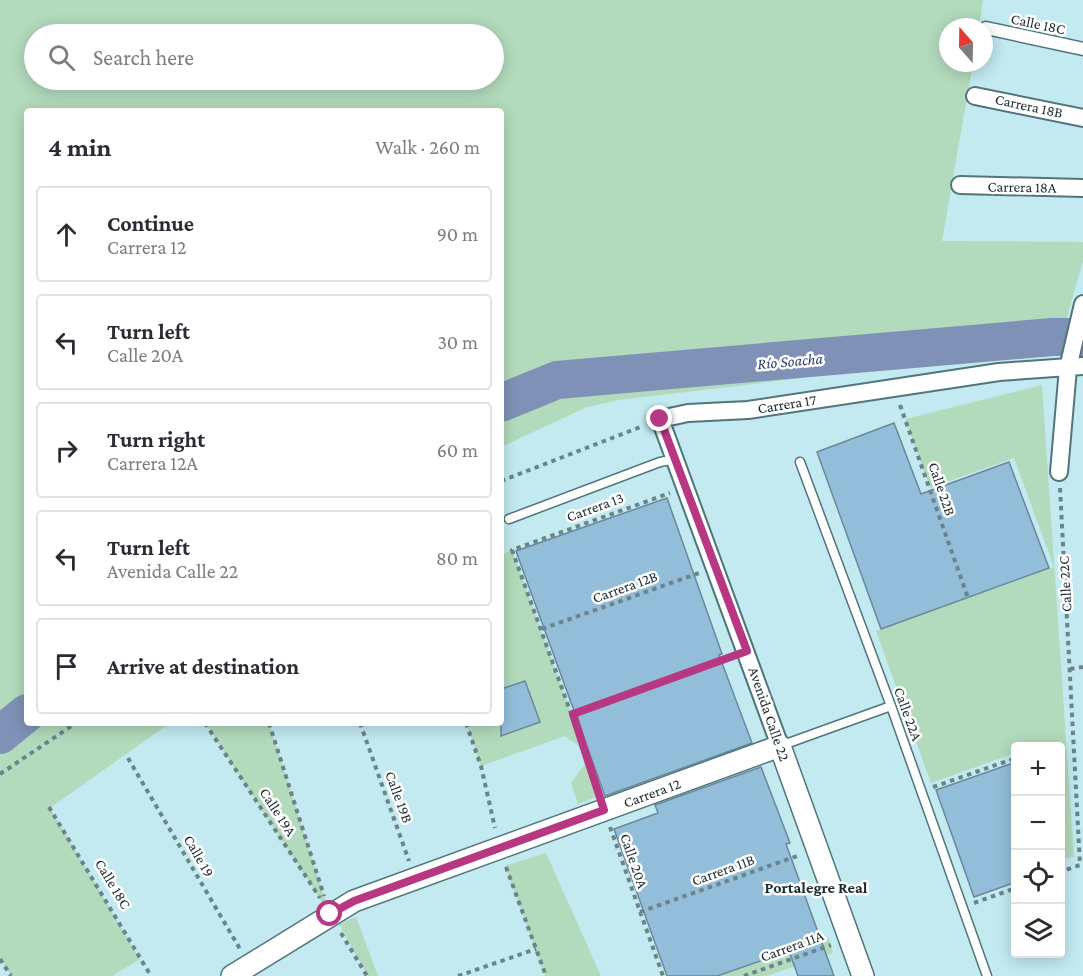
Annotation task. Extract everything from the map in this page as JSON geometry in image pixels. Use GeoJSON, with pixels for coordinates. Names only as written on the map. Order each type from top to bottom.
{"type":"FeatureCollection","features":[{"type":"Feature","properties":{"kind":"street","name":"Calle 18C"},"geometry":{"type":"LineString","coordinates":[[993,30],[1083,49]]}},
{"type":"Feature","properties":{"kind":"street","name":"Carrera 18B"},"geometry":{"type":"LineString","coordinates":[[975,96],[1083,118]]}},
{"type":"Feature","properties":{"kind":"street","name":"Carrera 18A"},"geometry":{"type":"LineString","coordinates":[[960,185],[1083,188]]}},
{"type":"Feature","properties":{"kind":"street"},"geometry":{"type":"LineString","coordinates":[[1059,472],[1076,367],[1072,351],[1081,312]]}},
{"type":"Feature","properties":{"kind":"street","name":"Carrera 17"},"geometry":{"type":"LineString","coordinates":[[660,419],[688,413],[748,410],[999,372],[1076,367]]}},
{"type":"Feature","properties":{"kind":"street","name":"Avenida Calle 22"},"geometry":{"type":"LineString","coordinates":[[660,419],[687,486],[747,651],[815,850],[863,976]]}},
{"type":"Feature","properties":{"kind":"street","name":"Carrera 12"},"geometry":{"type":"LineString","coordinates":[[241,971],[354,901],[780,746]]}},
{"type":"Feature","properties":{"kind":"lane"},"geometry":{"type":"LineString","coordinates":[[509,519],[660,462],[676,459]]}},
{"type":"Feature","properties":{"kind":"lane","name":"Calle 22A"},"geometry":{"type":"LineString","coordinates":[[800,462],[891,706],[987,976]]}},
{"type":"Feature","properties":{"kind":"lane"},"geometry":{"type":"LineString","coordinates":[[780,746],[891,706]]}},
{"type":"Feature","properties":{"kind":"path","name":"Calle 22B"},"geometry":{"type":"LineString","coordinates":[[894,387],[968,598]]}},
{"type":"Feature","properties":{"kind":"path"},"geometry":{"type":"LineString","coordinates":[[504,480],[660,419]]}},
{"type":"Feature","properties":{"kind":"path","name":"Calle 22C"},"geometry":{"type":"LineString","coordinates":[[1059,472],[1080,865],[1065,870]]}},
{"type":"Feature","properties":{"kind":"path","name":"Carrera 13"},"geometry":{"type":"LineString","coordinates":[[512,550],[687,486]]}},
{"type":"Feature","properties":{"kind":"path","name":"Calle 20A"},"geometry":{"type":"LineString","coordinates":[[512,550],[573,714],[604,810],[663,976]]}},
{"type":"Feature","properties":{"kind":"path","name":"Carrera 12B"},"geometry":{"type":"LineString","coordinates":[[542,629],[716,567]]}},
{"type":"Feature","properties":{"kind":"path"},"geometry":{"type":"LineString","coordinates":[[573,714],[747,651]]}},
{"type":"Feature","properties":{"kind":"path"},"geometry":{"type":"LineString","coordinates":[[1070,669],[1083,667]]}},
{"type":"Feature","properties":{"kind":"path"},"geometry":{"type":"LineString","coordinates":[[0,774],[72,726]]}},
{"type":"Feature","properties":{"kind":"path","name":"Calle 19A"},"geometry":{"type":"LineString","coordinates":[[207,726],[330,914],[367,976]]}},
{"type":"Feature","properties":{"kind":"path","name":"Calle 19A"},"geometry":{"type":"LineString","coordinates":[[270,726],[330,914]]}},
{"type":"Feature","properties":{"kind":"path","name":"Calle 19B"},"geometry":{"type":"LineString","coordinates":[[361,726],[416,879]]}},
{"type":"Feature","properties":{"kind":"path","name":"Calle 19"},"geometry":{"type":"LineString","coordinates":[[128,758],[241,971]]}},
{"type":"Feature","properties":{"kind":"path"},"geometry":{"type":"LineString","coordinates":[[921,792],[1011,760]]}},
{"type":"Feature","properties":{"kind":"path","name":"Calle 18C"},"geometry":{"type":"LineString","coordinates":[[49,807],[151,976]]}},
{"type":"Feature","properties":{"kind":"path","name":"Carrera 11B"},"geometry":{"type":"LineString","coordinates":[[640,912],[815,850]]}},
{"type":"Feature","properties":{"kind":"path"},"geometry":{"type":"LineString","coordinates":[[962,907],[1011,890]]}},
{"type":"Feature","properties":{"kind":"path","name":"Carrera 11A"},"geometry":{"type":"LineString","coordinates":[[744,976],[849,938]]}},
{"type":"Feature","properties":{"kind":"path"},"geometry":{"type":"LineString","coordinates":[[458,976],[536,949]]}},
{"type":"Feature","properties":{"kind":"path"},"geometry":{"type":"LineString","coordinates":[[0,959],[11,976]]}},
{"type":"Feature","properties":{"kind":"green space"},"geometry":{"type":"Polygon","coordinates":[[[0,0],[983,0],[980,18],[939,18],[939,72],[971,72],[942,241],[1083,242],[1083,261],[1065,324],[1083,323],[1083,349],[1053,348],[619,400],[587,407],[504,446],[504,108],[24,108],[24,726],[166,726],[50,808],[140,959],[112,976],[11,976],[0,959],[0,0]]]}},
{"type":"Feature","properties":{"kind":"green space"},"geometry":{"type":"Polygon","coordinates":[[[1042,385],[1074,857],[1065,858],[1065,742],[1011,742],[1011,754],[931,783],[876,631],[1054,567],[1014,458],[930,488],[905,419],[1042,385]]]}},
{"type":"Feature","properties":{"kind":"green space"},"geometry":{"type":"Polygon","coordinates":[[[512,550],[601,795],[578,804],[571,783],[585,764],[579,746],[565,736],[481,766],[467,726],[504,726],[504,554],[512,550]]]}},
{"type":"Feature","properties":{"kind":"green space"},"geometry":{"type":"Polygon","coordinates":[[[207,726],[270,726],[330,914],[207,726]]]}},
{"type":"Feature","properties":{"kind":"green space"},"geometry":{"type":"Polygon","coordinates":[[[546,853],[601,976],[545,976],[505,866],[546,853]]]}},
{"type":"Feature","properties":{"kind":"green space"},"geometry":{"type":"Polygon","coordinates":[[[356,917],[378,976],[368,976],[339,924],[356,917]]]}},
{"type":"Feature","properties":{"kind":"green space"},"geometry":{"type":"Polygon","coordinates":[[[828,937],[833,953],[767,976],[717,976],[828,937]]]}},
{"type":"Feature","properties":{"kind":"building"},"geometry":{"type":"Polygon","coordinates":[[[894,423],[921,494],[1009,462],[1049,568],[881,629],[817,452],[894,423]]]}},
{"type":"Feature","properties":{"kind":"building"},"geometry":{"type":"Polygon","coordinates":[[[667,498],[722,654],[719,655],[752,743],[605,796],[516,551],[667,498]]]}},
{"type":"Feature","properties":{"kind":"building"},"geometry":{"type":"Polygon","coordinates":[[[525,681],[540,722],[501,736],[501,726],[504,726],[504,688],[525,681]]]}},
{"type":"Feature","properties":{"kind":"building"},"geometry":{"type":"Polygon","coordinates":[[[1011,764],[1011,884],[974,897],[936,790],[1011,764]]]}},
{"type":"Feature","properties":{"kind":"building"},"geometry":{"type":"Polygon","coordinates":[[[761,767],[790,843],[786,844],[834,976],[798,976],[789,951],[717,976],[667,976],[614,829],[658,813],[655,805],[761,767]]]}},
{"type":"Feature","properties":{"kind":"waterway","name":"Río Soacha"},"geometry":{"type":"LineString","coordinates":[[504,402],[557,380],[1052,337],[1083,337]]}},
{"type":"Feature","properties":{"kind":"waterway","name":"Río Soacha"},"geometry":{"type":"LineString","coordinates":[[0,735],[24,715]]}},
{"type":"Feature","properties":{"kind":"district","name":"Portalegre Real"},"geometry":{"type":"Point","coordinates":[816,887]}},
{"type":"Feature","properties":{"kind":"route"},"geometry":{"type":"LineString","coordinates":[[330,914],[354,901],[604,810],[573,714],[747,651],[660,419]]}}]}
